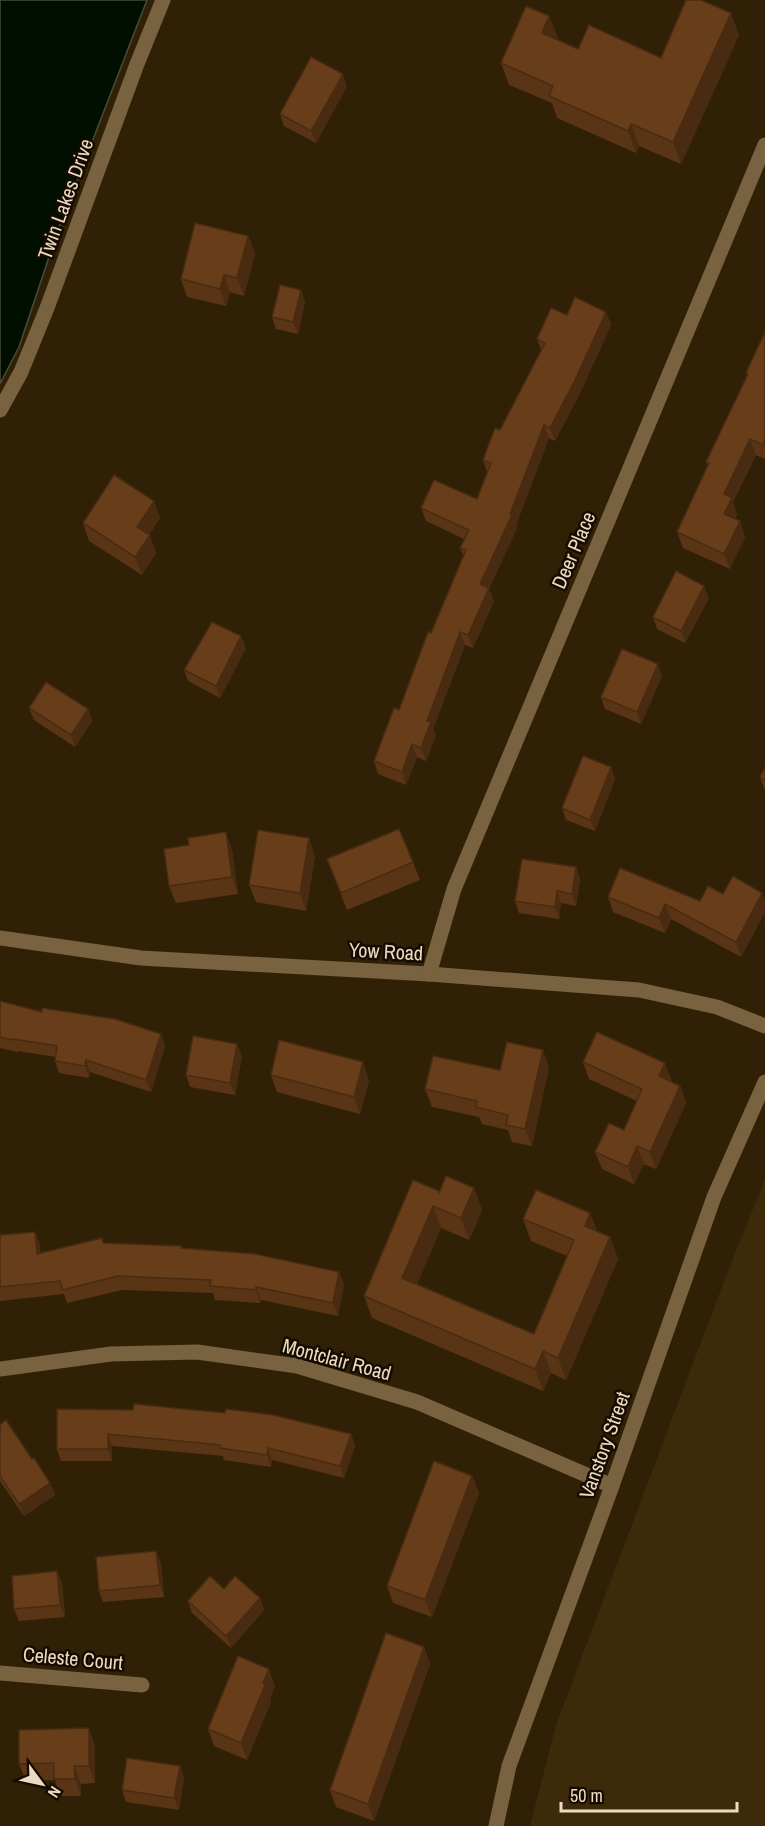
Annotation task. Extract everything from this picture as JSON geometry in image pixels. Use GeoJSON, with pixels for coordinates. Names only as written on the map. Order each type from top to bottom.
{"type":"FeatureCollection","features":[{"type":"Feature","properties":{"kind":"street","name":"Twin Lakes Drive"},"geometry":{"type":"LineString","coordinates":[[0,410],[21,372],[47,308],[163,0]]}},
{"type":"Feature","properties":{"kind":"street","name":"Deer Place"},"geometry":{"type":"LineString","coordinates":[[429,974],[454,889],[765,145]]}},
{"type":"Feature","properties":{"kind":"street","name":"Yow Road"},"geometry":{"type":"LineString","coordinates":[[0,938],[141,958],[429,974],[639,990],[717,1007],[765,1026]]}},
{"type":"Feature","properties":{"kind":"street","name":"Vanstory Street"},"geometry":{"type":"LineString","coordinates":[[496,1826],[510,1766],[714,1197],[765,1083]]}},
{"type":"Feature","properties":{"kind":"street","name":"Montclair Road"},"geometry":{"type":"LineString","coordinates":[[0,1369],[111,1354],[197,1352],[297,1366],[417,1402],[612,1486]]}},
{"type":"Feature","properties":{"kind":"street","name":"Celeste Court"},"geometry":{"type":"LineString","coordinates":[[0,1673],[142,1685]]}},
{"type":"Feature","properties":{"kind":"shaded area"},"geometry":{"type":"Polygon","coordinates":[[[0,0],[147,0],[59,227],[19,347],[0,384],[0,0]]]}},
{"type":"Feature","properties":{"kind":"shaded area"},"geometry":{"type":"Polygon","coordinates":[[[765,1179],[765,1826],[530,1826],[556,1725],[765,1179]]]}},
{"type":"Feature","properties":{"kind":"building"},"geometry":{"type":"Polygon","coordinates":[[[686,0],[701,0],[731,13],[673,142],[631,124],[628,131],[549,96],[553,86],[501,63],[526,6],[549,16],[542,33],[578,49],[589,25],[661,58],[686,0]]]}},
{"type":"Feature","properties":{"kind":"building"},"geometry":{"type":"Polygon","coordinates":[[[311,57],[343,74],[311,131],[280,114],[311,57]]]}},
{"type":"Feature","properties":{"kind":"building"},"geometry":{"type":"Polygon","coordinates":[[[195,223],[248,236],[237,278],[224,275],[220,289],[181,279],[195,223]]]}},
{"type":"Feature","properties":{"kind":"building"},"geometry":{"type":"Polygon","coordinates":[[[280,285],[301,290],[293,322],[272,317],[280,285]]]}},
{"type":"Feature","properties":{"kind":"building"},"geometry":{"type":"Polygon","coordinates":[[[575,297],[606,312],[550,428],[544,425],[510,514],[512,515],[480,584],[489,588],[468,635],[460,632],[427,721],[431,722],[421,748],[412,744],[402,772],[374,761],[394,708],[399,710],[428,632],[431,633],[466,550],[460,548],[469,530],[421,508],[434,480],[477,499],[491,463],[483,460],[495,428],[500,430],[545,343],[537,339],[551,308],[567,315],[575,297]]]}},
{"type":"Feature","properties":{"kind":"building"},"geometry":{"type":"Polygon","coordinates":[[[765,332],[765,440],[763,445],[750,439],[724,494],[732,498],[724,514],[740,521],[724,554],[677,532],[765,332]]]}},
{"type":"Feature","properties":{"kind":"building"},"geometry":{"type":"Polygon","coordinates":[[[114,475],[154,501],[137,527],[150,535],[135,557],[83,523],[114,475]]]}},
{"type":"Feature","properties":{"kind":"building"},"geometry":{"type":"Polygon","coordinates":[[[676,571],[704,586],[681,631],[653,617],[676,571]]]}},
{"type":"Feature","properties":{"kind":"building"},"geometry":{"type":"Polygon","coordinates":[[[212,622],[241,636],[216,686],[184,670],[212,622]]]}},
{"type":"Feature","properties":{"kind":"building"},"geometry":{"type":"Polygon","coordinates":[[[622,649],[658,664],[637,712],[601,697],[622,649]]]}},
{"type":"Feature","properties":{"kind":"building"},"geometry":{"type":"Polygon","coordinates":[[[46,682],[88,709],[71,735],[29,708],[46,682]]]}},
{"type":"Feature","properties":{"kind":"building"},"geometry":{"type":"Polygon","coordinates":[[[583,756],[611,767],[590,820],[562,808],[583,756]]]}},
{"type":"Feature","properties":{"kind":"building"},"geometry":{"type":"Polygon","coordinates":[[[765,768],[765,780],[760,777],[765,768]]]}},
{"type":"Feature","properties":{"kind":"building"},"geometry":{"type":"Polygon","coordinates":[[[399,829],[413,862],[341,893],[327,859],[399,829]]]}},
{"type":"Feature","properties":{"kind":"building"},"geometry":{"type":"Polygon","coordinates":[[[258,830],[309,838],[300,893],[249,885],[258,830]]]}},
{"type":"Feature","properties":{"kind":"building"},"geometry":{"type":"Polygon","coordinates":[[[226,832],[232,877],[169,886],[164,849],[189,845],[188,838],[226,832]]]}},
{"type":"Feature","properties":{"kind":"building"},"geometry":{"type":"Polygon","coordinates":[[[522,859],[576,867],[572,894],[557,891],[555,907],[515,901],[522,859]]]}},
{"type":"Feature","properties":{"kind":"building"},"geometry":{"type":"Polygon","coordinates":[[[620,868],[700,901],[708,886],[723,894],[733,876],[762,893],[736,942],[665,904],[659,918],[608,897],[620,868]]]}},
{"type":"Feature","properties":{"kind":"building"},"geometry":{"type":"Polygon","coordinates":[[[0,1001],[42,1012],[42,1008],[115,1019],[161,1034],[146,1080],[86,1060],[85,1066],[55,1061],[57,1046],[0,1037],[0,1001]]]}},
{"type":"Feature","properties":{"kind":"building"},"geometry":{"type":"Polygon","coordinates":[[[597,1032],[665,1063],[659,1076],[680,1086],[650,1152],[637,1146],[628,1167],[595,1152],[609,1123],[624,1130],[642,1089],[583,1062],[597,1032]]]}},
{"type":"Feature","properties":{"kind":"building"},"geometry":{"type":"Polygon","coordinates":[[[193,1036],[237,1044],[230,1083],[186,1075],[193,1036]]]}},
{"type":"Feature","properties":{"kind":"building"},"geometry":{"type":"Polygon","coordinates":[[[279,1040],[363,1062],[354,1097],[271,1075],[279,1040]]]}},
{"type":"Feature","properties":{"kind":"building"},"geometry":{"type":"Polygon","coordinates":[[[507,1042],[543,1050],[525,1129],[506,1125],[508,1115],[476,1107],[477,1101],[425,1089],[433,1056],[500,1070],[507,1042]]]}},
{"type":"Feature","properties":{"kind":"building"},"geometry":{"type":"Polygon","coordinates":[[[446,1176],[474,1188],[461,1218],[433,1206],[402,1278],[534,1334],[574,1240],[523,1219],[536,1190],[590,1213],[585,1226],[610,1237],[558,1358],[543,1351],[535,1369],[364,1296],[413,1180],[439,1193],[446,1176]]]}},
{"type":"Feature","properties":{"kind":"building"},"geometry":{"type":"Polygon","coordinates":[[[35,1232],[37,1254],[102,1238],[103,1243],[181,1246],[181,1248],[255,1254],[339,1272],[333,1303],[256,1287],[256,1290],[210,1286],[211,1280],[117,1276],[63,1290],[60,1281],[0,1287],[0,1235],[35,1232]]]}},
{"type":"Feature","properties":{"kind":"building"},"geometry":{"type":"Polygon","coordinates":[[[134,1404],[225,1413],[226,1409],[273,1415],[351,1434],[340,1466],[268,1448],[267,1455],[220,1448],[220,1445],[108,1434],[108,1449],[57,1449],[57,1409],[133,1410],[134,1404]]]}},
{"type":"Feature","properties":{"kind":"building"},"geometry":{"type":"Polygon","coordinates":[[[6,1420],[50,1483],[19,1504],[0,1476],[0,1425],[6,1420]]]}},
{"type":"Feature","properties":{"kind":"building"},"geometry":{"type":"Polygon","coordinates":[[[434,1461],[472,1476],[425,1600],[387,1586],[434,1461]]]}},
{"type":"Feature","properties":{"kind":"building"},"geometry":{"type":"Polygon","coordinates":[[[156,1551],[160,1585],[99,1591],[96,1557],[156,1551]]]}},
{"type":"Feature","properties":{"kind":"building"},"geometry":{"type":"Polygon","coordinates":[[[57,1571],[60,1605],[14,1609],[12,1576],[57,1571]]]}},
{"type":"Feature","properties":{"kind":"building"},"geometry":{"type":"Polygon","coordinates":[[[210,1576],[224,1589],[235,1576],[260,1598],[226,1636],[188,1601],[210,1576]]]}},
{"type":"Feature","properties":{"kind":"building"},"geometry":{"type":"Polygon","coordinates":[[[386,1633],[424,1647],[368,1804],[330,1790],[386,1633]]]}},
{"type":"Feature","properties":{"kind":"building"},"geometry":{"type":"Polygon","coordinates":[[[238,1656],[269,1669],[263,1683],[265,1685],[241,1743],[208,1729],[238,1656]]]}},
{"type":"Feature","properties":{"kind":"building"},"geometry":{"type":"Polygon","coordinates":[[[89,1728],[89,1766],[74,1766],[75,1779],[54,1779],[54,1763],[19,1764],[19,1730],[89,1728]]]}},
{"type":"Feature","properties":{"kind":"building"},"geometry":{"type":"Polygon","coordinates":[[[127,1758],[180,1766],[174,1798],[122,1790],[127,1758]]]}}]}
